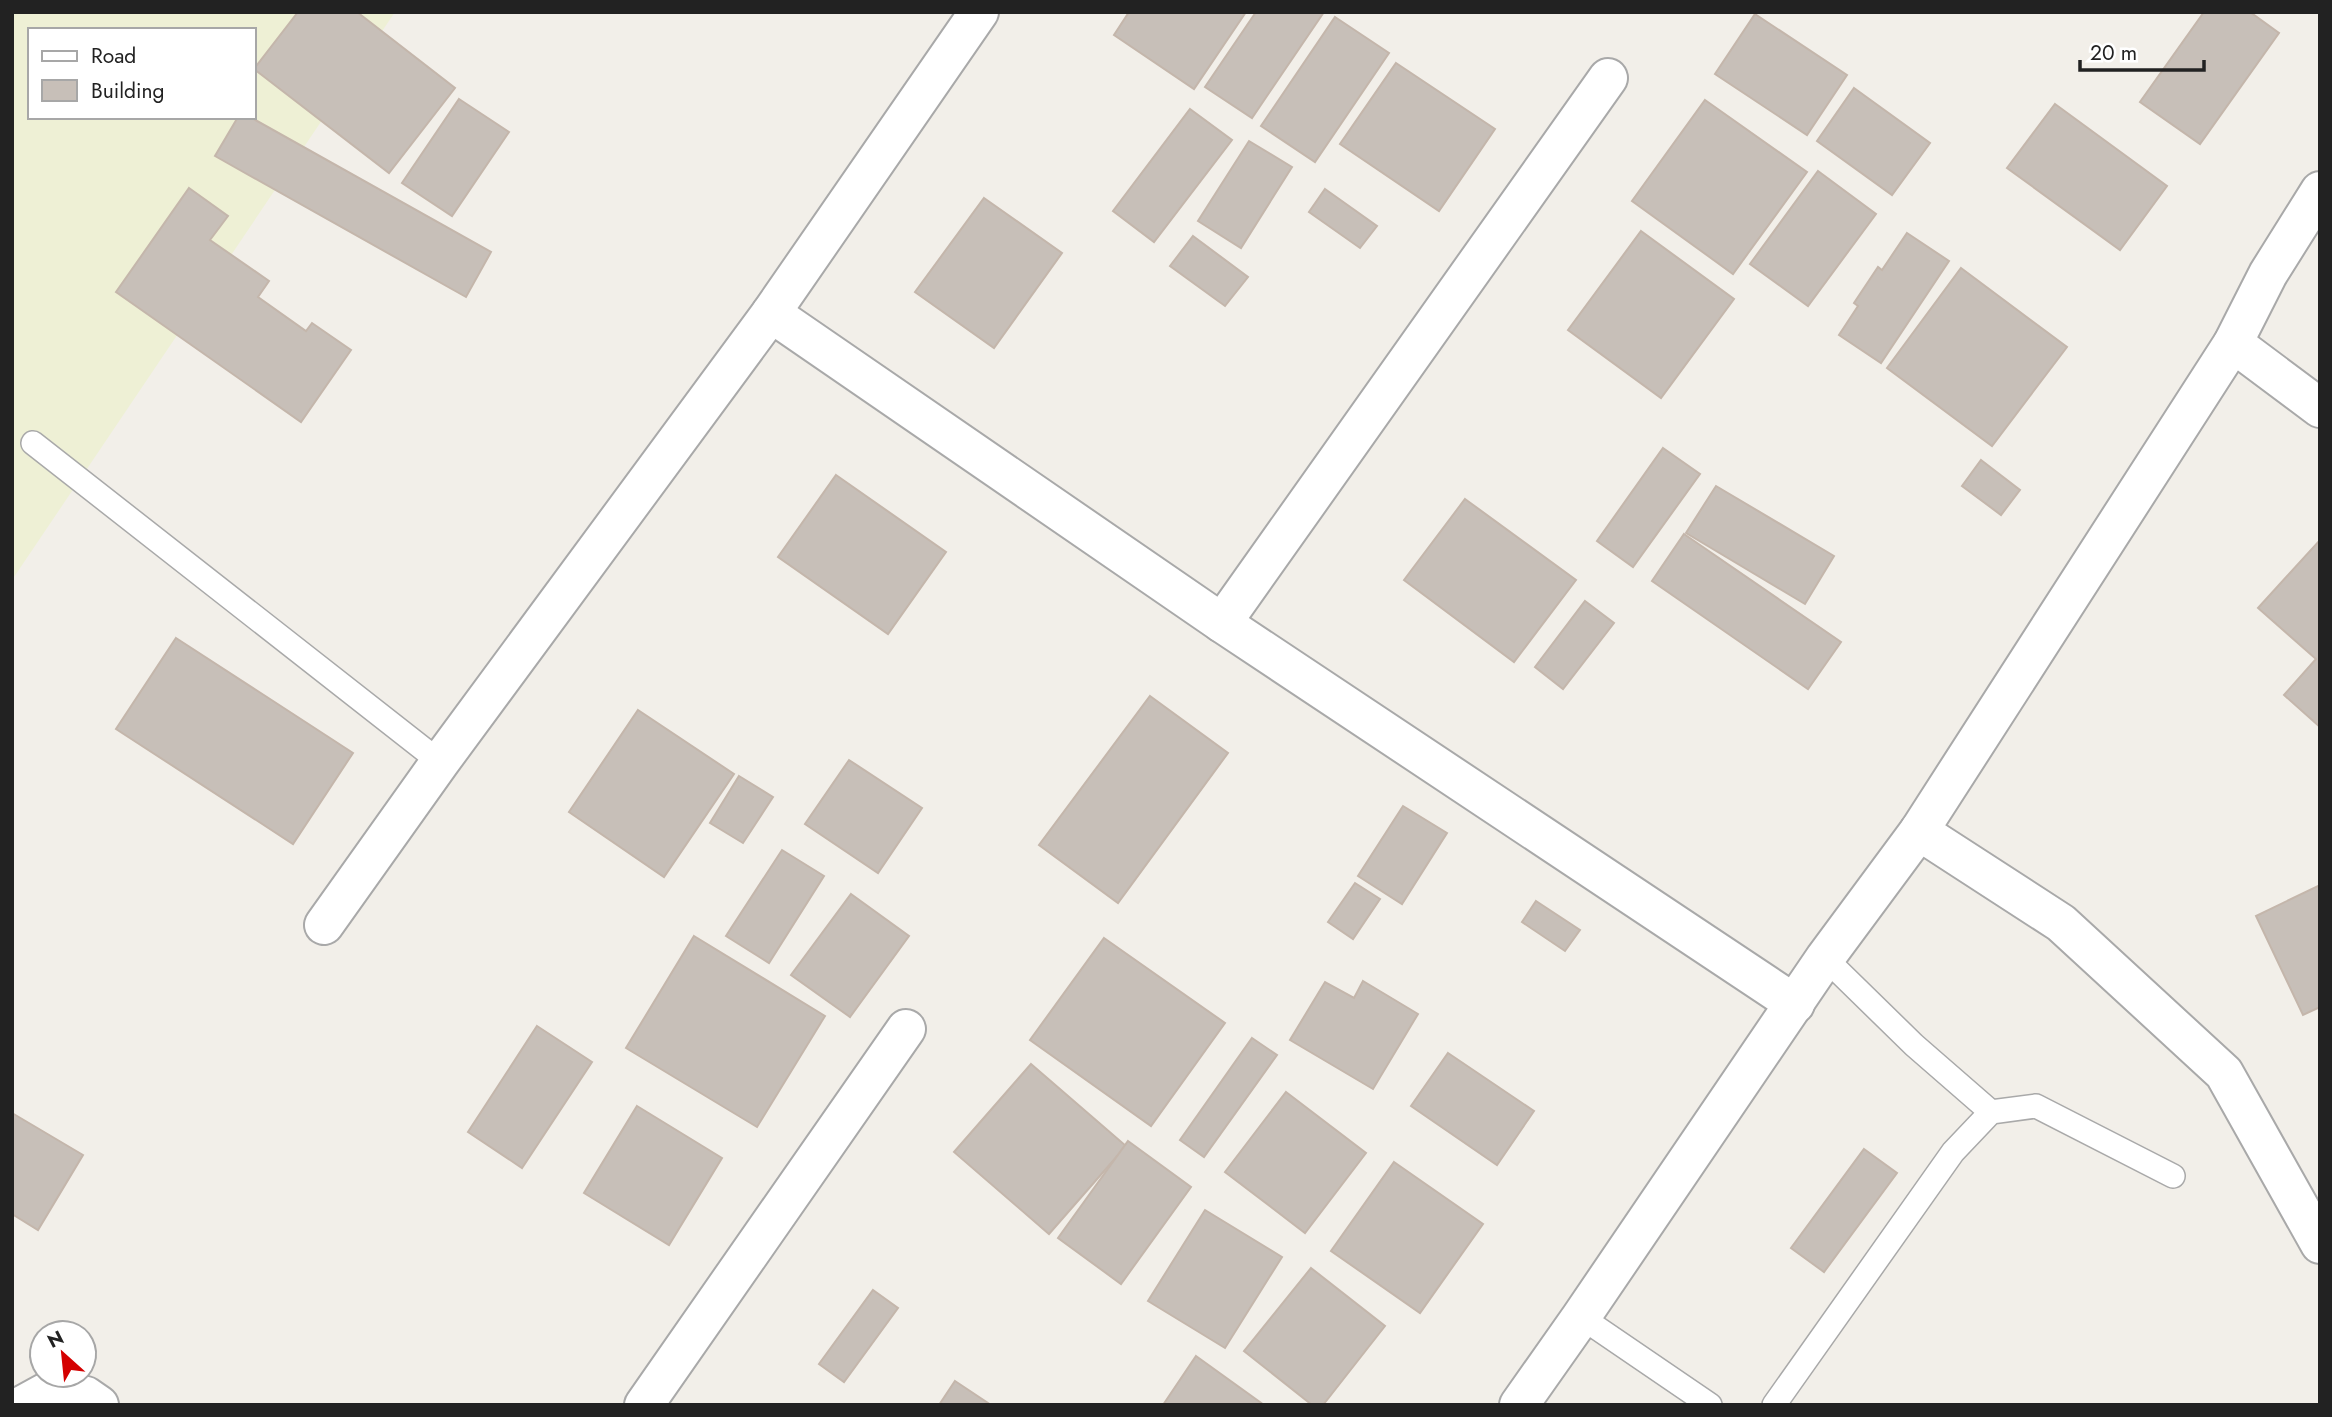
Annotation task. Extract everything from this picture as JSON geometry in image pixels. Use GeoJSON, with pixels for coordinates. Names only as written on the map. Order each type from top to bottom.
{"type":"FeatureCollection","features":[{"type":"Feature","properties":{"kind":"street"},"geometry":{"type":"LineString","coordinates":[[324,925],[440,762],[771,313],[979,12]]}},
{"type":"Feature","properties":{"kind":"street"},"geometry":{"type":"LineString","coordinates":[[1222,623],[1608,78]]}},
{"type":"Feature","properties":{"kind":"street"},"geometry":{"type":"LineString","coordinates":[[1519,1405],[1825,958],[1919,831],[2233,343],[2268,274],[2320,191]]}},
{"type":"Feature","properties":{"kind":"street"},"geometry":{"type":"LineString","coordinates":[[771,313],[1222,623],[1795,1004]]}},
{"type":"Feature","properties":{"kind":"street"},"geometry":{"type":"LineString","coordinates":[[2233,343],[2320,408]]}},
{"type":"Feature","properties":{"kind":"street"},"geometry":{"type":"LineString","coordinates":[[1919,831],[2061,923],[2224,1073],[2320,1244]]}},
{"type":"Feature","properties":{"kind":"street"},"geometry":{"type":"LineString","coordinates":[[644,1405],[906,1029]]}},
{"type":"Feature","properties":{"kind":"street"},"geometry":{"type":"LineString","coordinates":[[23,1405],[54,1388],[86,1396],[99,1405]]}},
{"type":"Feature","properties":{"kind":"lane"},"geometry":{"type":"LineString","coordinates":[[33,443],[440,762]]}},
{"type":"Feature","properties":{"kind":"lane"},"geometry":{"type":"LineString","coordinates":[[1825,958],[1914,1045],[1991,1112]]}},
{"type":"Feature","properties":{"kind":"lane"},"geometry":{"type":"LineString","coordinates":[[1774,1405],[1953,1152],[1991,1112],[2036,1106],[2173,1176]]}},
{"type":"Feature","properties":{"kind":"lane"},"geometry":{"type":"LineString","coordinates":[[1581,1317],[1710,1405]]}},
{"type":"Feature","properties":{"kind":"green space"},"geometry":{"type":"Polygon","coordinates":[[[12,12],[395,12],[12,580],[12,12]]]}},
{"type":"Feature","properties":{"kind":"building"},"geometry":{"type":"Polygon","coordinates":[[[298,12],[357,12],[455,88],[389,173],[256,71],[256,66],[298,12]]]}},
{"type":"Feature","properties":{"kind":"building"},"geometry":{"type":"Polygon","coordinates":[[[1129,12],[1246,12],[1194,89],[1114,35],[1129,12]]]}},
{"type":"Feature","properties":{"kind":"building"},"geometry":{"type":"Polygon","coordinates":[[[1256,12],[1324,12],[1252,118],[1205,87],[1256,12]]]}},
{"type":"Feature","properties":{"kind":"building"},"geometry":{"type":"Polygon","coordinates":[[[2204,12],[2250,12],[2279,33],[2200,144],[2140,102],[2204,12]]]}},
{"type":"Feature","properties":{"kind":"building"},"geometry":{"type":"Polygon","coordinates":[[[1755,14],[1847,75],[1807,135],[1715,74],[1755,14]]]}},
{"type":"Feature","properties":{"kind":"building"},"geometry":{"type":"Polygon","coordinates":[[[1335,17],[1389,53],[1315,162],[1261,126],[1335,17]]]}},
{"type":"Feature","properties":{"kind":"building"},"geometry":{"type":"Polygon","coordinates":[[[1396,63],[1495,129],[1439,211],[1340,144],[1396,63]]]}},
{"type":"Feature","properties":{"kind":"building"},"geometry":{"type":"Polygon","coordinates":[[[1854,88],[1930,143],[1892,195],[1817,141],[1854,88]]]}},
{"type":"Feature","properties":{"kind":"building"},"geometry":{"type":"Polygon","coordinates":[[[459,99],[509,132],[452,216],[402,183],[459,99]]]}},
{"type":"Feature","properties":{"kind":"building"},"geometry":{"type":"Polygon","coordinates":[[[1705,100],[1807,172],[1733,274],[1632,201],[1705,100]]]}},
{"type":"Feature","properties":{"kind":"building"},"geometry":{"type":"Polygon","coordinates":[[[2055,104],[2167,186],[2120,250],[2007,168],[2055,104]]]}},
{"type":"Feature","properties":{"kind":"building"},"geometry":{"type":"Polygon","coordinates":[[[1190,109],[1232,140],[1154,242],[1113,211],[1190,109]]]}},
{"type":"Feature","properties":{"kind":"building"},"geometry":{"type":"Polygon","coordinates":[[[237,119],[254,119],[491,252],[466,297],[215,156],[237,119]]]}},
{"type":"Feature","properties":{"kind":"building"},"geometry":{"type":"Polygon","coordinates":[[[1249,141],[1292,167],[1241,248],[1198,221],[1249,141]]]}},
{"type":"Feature","properties":{"kind":"building"},"geometry":{"type":"Polygon","coordinates":[[[1818,171],[1876,214],[1808,306],[1750,264],[1818,171]]]}},
{"type":"Feature","properties":{"kind":"building"},"geometry":{"type":"Polygon","coordinates":[[[189,188],[228,216],[210,240],[269,281],[258,297],[306,331],[312,323],[351,350],[301,422],[116,292],[189,188]]]}},
{"type":"Feature","properties":{"kind":"building"},"geometry":{"type":"Polygon","coordinates":[[[1325,189],[1377,226],[1360,248],[1309,212],[1325,189]]]}},
{"type":"Feature","properties":{"kind":"building"},"geometry":{"type":"Polygon","coordinates":[[[984,198],[1062,253],[994,348],[915,292],[984,198]]]}},
{"type":"Feature","properties":{"kind":"building"},"geometry":{"type":"Polygon","coordinates":[[[1641,231],[1734,299],[1661,398],[1568,330],[1641,231]]]}},
{"type":"Feature","properties":{"kind":"building"},"geometry":{"type":"Polygon","coordinates":[[[1907,233],[1949,261],[1881,363],[1839,335],[1858,306],[1854,303],[1878,267],[1882,270],[1907,233]]]}},
{"type":"Feature","properties":{"kind":"building"},"geometry":{"type":"Polygon","coordinates":[[[1193,236],[1248,277],[1225,306],[1170,266],[1193,236]]]}},
{"type":"Feature","properties":{"kind":"building"},"geometry":{"type":"Polygon","coordinates":[[[1961,268],[2067,347],[1992,446],[1887,368],[1961,268]]]}},
{"type":"Feature","properties":{"kind":"building"},"geometry":{"type":"Polygon","coordinates":[[[1663,448],[1700,474],[1633,567],[1597,541],[1663,448]]]}},
{"type":"Feature","properties":{"kind":"building"},"geometry":{"type":"Polygon","coordinates":[[[1981,460],[2020,490],[2001,515],[1962,486],[1981,460]]]}},
{"type":"Feature","properties":{"kind":"building"},"geometry":{"type":"Polygon","coordinates":[[[836,475],[946,552],[888,634],[778,557],[836,475]]]}},
{"type":"Feature","properties":{"kind":"building"},"geometry":{"type":"Polygon","coordinates":[[[1716,486],[1834,556],[1805,604],[1686,533],[1716,486]]]}},
{"type":"Feature","properties":{"kind":"building"},"geometry":{"type":"Polygon","coordinates":[[[1465,499],[1576,580],[1514,662],[1404,580],[1465,499]]]}},
{"type":"Feature","properties":{"kind":"building"},"geometry":{"type":"Polygon","coordinates":[[[1684,534],[1841,642],[1808,689],[1652,581],[1684,534]]]}},
{"type":"Feature","properties":{"kind":"building"},"geometry":{"type":"Polygon","coordinates":[[[2320,540],[2320,727],[2284,695],[2316,659],[2258,608],[2320,540]]]}},
{"type":"Feature","properties":{"kind":"building"},"geometry":{"type":"Polygon","coordinates":[[[1585,601],[1614,623],[1563,689],[1535,667],[1585,601]]]}},
{"type":"Feature","properties":{"kind":"building"},"geometry":{"type":"Polygon","coordinates":[[[176,638],[353,753],[293,844],[116,729],[176,638]]]}},
{"type":"Feature","properties":{"kind":"building"},"geometry":{"type":"Polygon","coordinates":[[[1150,696],[1228,753],[1118,903],[1039,845],[1150,696]]]}},
{"type":"Feature","properties":{"kind":"building"},"geometry":{"type":"Polygon","coordinates":[[[638,710],[734,774],[664,877],[569,812],[638,710]]]}},
{"type":"Feature","properties":{"kind":"building"},"geometry":{"type":"Polygon","coordinates":[[[849,760],[922,808],[878,873],[805,824],[849,760]]]}},
{"type":"Feature","properties":{"kind":"building"},"geometry":{"type":"Polygon","coordinates":[[[739,776],[773,797],[743,843],[710,823],[739,776]]]}},
{"type":"Feature","properties":{"kind":"building"},"geometry":{"type":"Polygon","coordinates":[[[1403,806],[1447,833],[1402,904],[1358,876],[1403,806]]]}},
{"type":"Feature","properties":{"kind":"building"},"geometry":{"type":"Polygon","coordinates":[[[782,850],[824,876],[769,963],[726,936],[782,850]]]}},
{"type":"Feature","properties":{"kind":"building"},"geometry":{"type":"Polygon","coordinates":[[[1355,883],[1380,899],[1353,939],[1328,922],[1355,883]]]}},
{"type":"Feature","properties":{"kind":"building"},"geometry":{"type":"Polygon","coordinates":[[[2320,885],[2320,1007],[2303,1015],[2256,916],[2320,885]]]}},
{"type":"Feature","properties":{"kind":"building"},"geometry":{"type":"Polygon","coordinates":[[[851,894],[909,936],[850,1017],[791,975],[851,894]]]}},
{"type":"Feature","properties":{"kind":"building"},"geometry":{"type":"Polygon","coordinates":[[[1536,901],[1580,930],[1565,951],[1522,922],[1536,901]]]}},
{"type":"Feature","properties":{"kind":"building"},"geometry":{"type":"Polygon","coordinates":[[[694,936],[825,1016],[757,1127],[626,1048],[694,936]]]}},
{"type":"Feature","properties":{"kind":"building"},"geometry":{"type":"Polygon","coordinates":[[[1104,938],[1225,1023],[1151,1126],[1030,1040],[1104,938]]]}},
{"type":"Feature","properties":{"kind":"building"},"geometry":{"type":"Polygon","coordinates":[[[1363,981],[1418,1014],[1373,1089],[1290,1040],[1325,982],[1354,998],[1363,981]]]}},
{"type":"Feature","properties":{"kind":"building"},"geometry":{"type":"Polygon","coordinates":[[[537,1026],[592,1062],[522,1168],[468,1132],[537,1026]]]}},
{"type":"Feature","properties":{"kind":"building"},"geometry":{"type":"Polygon","coordinates":[[[1252,1038],[1277,1055],[1204,1157],[1180,1140],[1252,1038]]]}},
{"type":"Feature","properties":{"kind":"building"},"geometry":{"type":"Polygon","coordinates":[[[1448,1053],[1534,1111],[1497,1165],[1411,1106],[1448,1053]]]}},
{"type":"Feature","properties":{"kind":"building"},"geometry":{"type":"Polygon","coordinates":[[[1031,1064],[1126,1146],[1049,1234],[954,1152],[1031,1064]]]}},
{"type":"Feature","properties":{"kind":"building"},"geometry":{"type":"Polygon","coordinates":[[[1286,1092],[1366,1153],[1305,1233],[1225,1172],[1286,1092]]]}},
{"type":"Feature","properties":{"kind":"building"},"geometry":{"type":"Polygon","coordinates":[[[637,1106],[722,1158],[669,1245],[584,1193],[637,1106]]]}},
{"type":"Feature","properties":{"kind":"building"},"geometry":{"type":"Polygon","coordinates":[[[12,1113],[83,1155],[38,1230],[12,1214],[12,1113]]]}},
{"type":"Feature","properties":{"kind":"building"},"geometry":{"type":"Polygon","coordinates":[[[1128,1141],[1191,1187],[1121,1284],[1058,1238],[1128,1141]]]}},
{"type":"Feature","properties":{"kind":"building"},"geometry":{"type":"Polygon","coordinates":[[[1864,1149],[1897,1173],[1824,1272],[1791,1248],[1864,1149]]]}},
{"type":"Feature","properties":{"kind":"building"},"geometry":{"type":"Polygon","coordinates":[[[1394,1162],[1483,1224],[1420,1313],[1331,1251],[1394,1162]]]}},
{"type":"Feature","properties":{"kind":"building"},"geometry":{"type":"Polygon","coordinates":[[[1205,1210],[1282,1257],[1225,1348],[1148,1301],[1205,1210]]]}},
{"type":"Feature","properties":{"kind":"building"},"geometry":{"type":"Polygon","coordinates":[[[1311,1268],[1385,1326],[1323,1405],[1312,1405],[1244,1351],[1311,1268]]]}},
{"type":"Feature","properties":{"kind":"building"},"geometry":{"type":"Polygon","coordinates":[[[873,1290],[898,1308],[844,1382],[819,1364],[873,1290]]]}},
{"type":"Feature","properties":{"kind":"building"},"geometry":{"type":"Polygon","coordinates":[[[1196,1356],[1264,1405],[1163,1405],[1196,1356]]]}},
{"type":"Feature","properties":{"kind":"building"},"geometry":{"type":"Polygon","coordinates":[[[955,1381],[991,1405],[939,1405],[955,1381]]]}}]}
